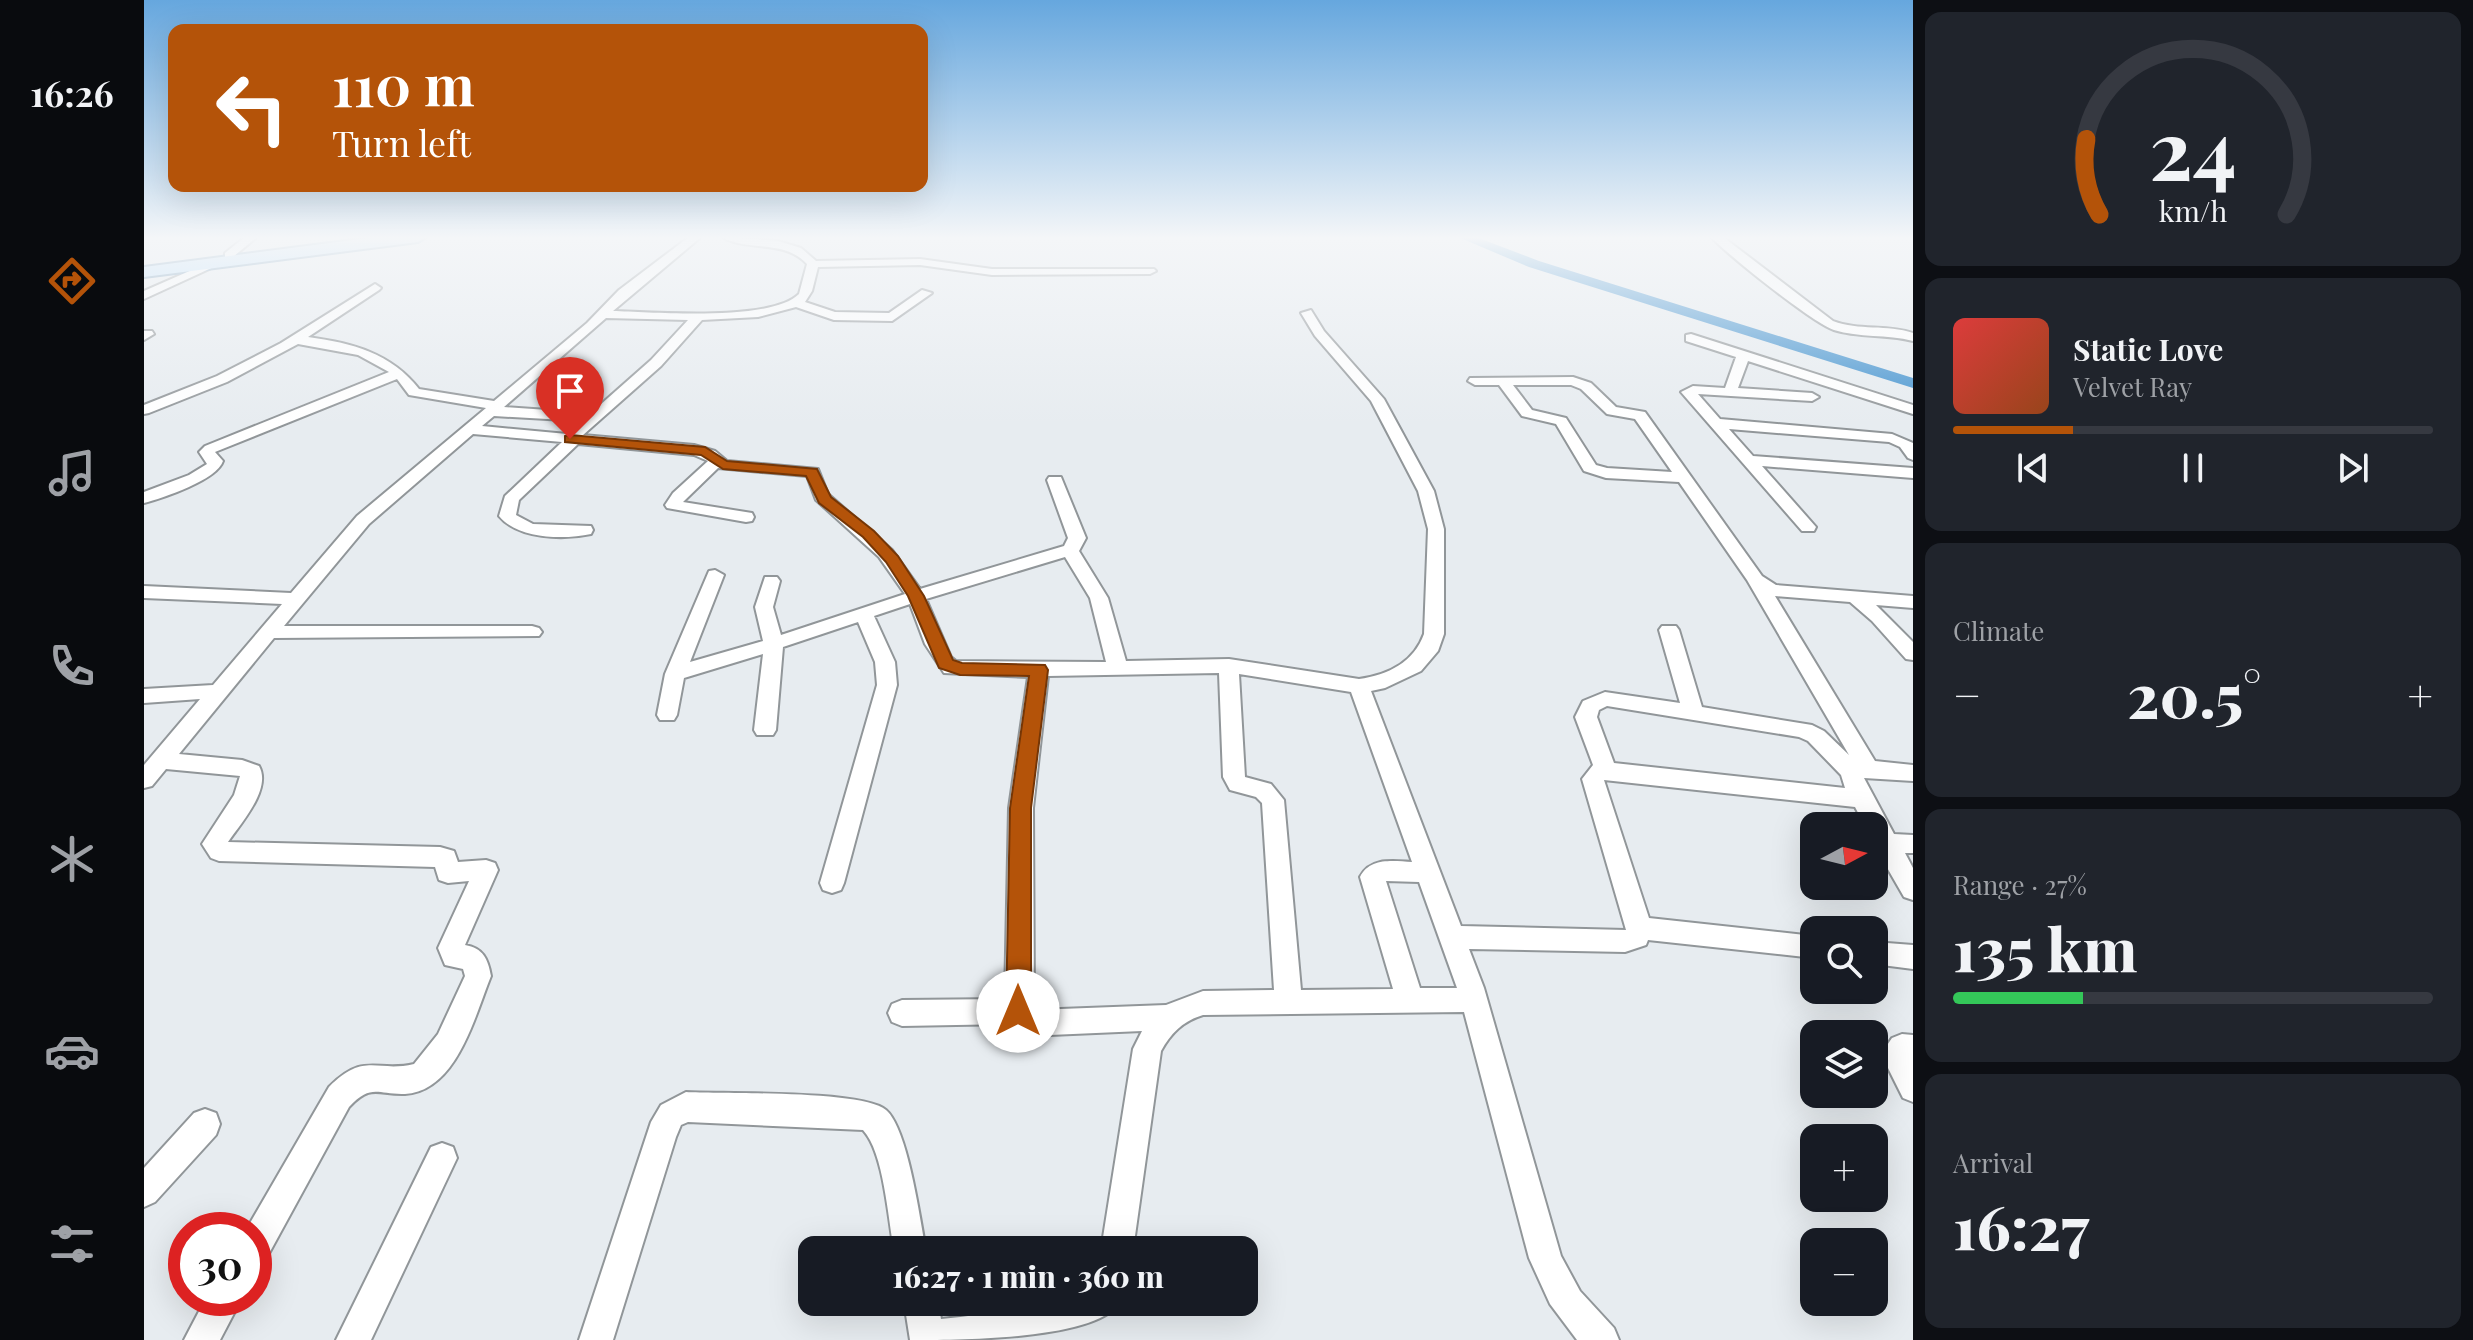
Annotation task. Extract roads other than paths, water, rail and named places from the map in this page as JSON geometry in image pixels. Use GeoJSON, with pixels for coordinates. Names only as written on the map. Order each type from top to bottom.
{"type":"FeatureCollection","features":[{"type":"Feature","properties":{"kind":"street"},"geometry":{"type":"LineString","coordinates":[[144,410],[222,379],[296,340],[357,300]]}},
{"type":"Feature","properties":{"kind":"street"},"geometry":{"type":"LineString","coordinates":[[144,780],[272,632],[363,520],[617,300]]}},
{"type":"Feature","properties":{"kind":"street"},"geometry":{"type":"LineString","coordinates":[[603,314],[698,317],[770,310],[799,300]]}},
{"type":"Feature","properties":{"kind":"street"},"geometry":{"type":"LineString","coordinates":[[796,303],[834,316],[892,317],[898,316],[918,300]]}},
{"type":"Feature","properties":{"kind":"street"},"geometry":{"type":"LineString","coordinates":[[1797,300],[1829,324],[1842,329],[1896,332],[1913,337]]}},
{"type":"Feature","properties":{"kind":"street"},"geometry":{"type":"LineString","coordinates":[[469,429],[705,452],[717,461],[732,466],[812,472],[820,495],[885,551],[916,596],[941,655],[951,668],[1039,670],[1229,666],[1359,686],[1378,683],[1414,666],[1428,651],[1434,634],[1436,529],[1426,491],[1377,399],[1319,333],[1307,313]]}},
{"type":"Feature","properties":{"kind":"street"},"geometry":{"type":"LineString","coordinates":[[585,530],[526,528],[514,524],[507,516],[511,499],[593,417],[656,363],[698,317]]}},
{"type":"Feature","properties":{"kind":"street"},"geometry":{"type":"LineString","coordinates":[[1691,338],[1741,360]]}},
{"type":"Feature","properties":{"kind":"street"},"geometry":{"type":"LineString","coordinates":[[296,340],[356,349],[400,373],[414,392],[495,408],[593,417]]}},
{"type":"Feature","properties":{"kind":"street"},"geometry":{"type":"LineString","coordinates":[[1676,347],[1741,360],[1913,410]]}},
{"type":"Feature","properties":{"kind":"street"},"geometry":{"type":"LineString","coordinates":[[1731,396],[1741,360]]}},
{"type":"Feature","properties":{"kind":"street"},"geometry":{"type":"LineString","coordinates":[[144,498],[195,478],[214,466],[215,461],[207,452],[210,449],[400,373]]}},
{"type":"Feature","properties":{"kind":"street"},"geometry":{"type":"LineString","coordinates":[[1475,381],[1581,382],[1612,411],[1640,415],[1645,420],[1756,580],[1860,771]]}},
{"type":"Feature","properties":{"kind":"street"},"geometry":{"type":"LineString","coordinates":[[1503,381],[1527,413],[1561,421],[1590,468],[1606,473],[1683,477]]}},
{"type":"Feature","properties":{"kind":"street"},"geometry":{"type":"LineString","coordinates":[[1808,527],[1688,392],[1812,397]]}},
{"type":"Feature","properties":{"kind":"street"},"geometry":{"type":"LineString","coordinates":[[1714,423],[1754,421],[1892,438],[1906,444],[1913,455]]}},
{"type":"Feature","properties":{"kind":"street"},"geometry":{"type":"LineString","coordinates":[[1747,460],[1912,474]]}},
{"type":"Feature","properties":{"kind":"street"},"geometry":{"type":"LineString","coordinates":[[717,461],[673,505],[746,517]]}},
{"type":"Feature","properties":{"kind":"street"},"geometry":{"type":"LineString","coordinates":[[675,674],[1070,550],[1076,545],[1077,538],[1055,480]]}},
{"type":"Feature","properties":{"kind":"street"},"geometry":{"type":"LineString","coordinates":[[1070,550],[1099,598],[1118,668]]}},
{"type":"Feature","properties":{"kind":"street"},"geometry":{"type":"LineString","coordinates":[[667,715],[675,674],[715,575]]}},
{"type":"Feature","properties":{"kind":"street"},"geometry":{"type":"LineString","coordinates":[[1756,580],[1771,590],[1913,602]]}},
{"type":"Feature","properties":{"kind":"street"},"geometry":{"type":"LineString","coordinates":[[765,730],[774,644],[763,614],[771,581]]}},
{"type":"Feature","properties":{"kind":"street"},"geometry":{"type":"LineString","coordinates":[[144,592],[299,599]]}},
{"type":"Feature","properties":{"kind":"street"},"geometry":{"type":"LineString","coordinates":[[1855,597],[1885,623],[1913,654]]}},
{"type":"Feature","properties":{"kind":"street"},"geometry":{"type":"LineString","coordinates":[[832,883],[887,685],[885,662],[864,614]]}},
{"type":"Feature","properties":{"kind":"street"},"geometry":{"type":"LineString","coordinates":[[1669,630],[1693,712]]}},
{"type":"Feature","properties":{"kind":"street"},"geometry":{"type":"LineString","coordinates":[[272,632],[532,632]]}},
{"type":"Feature","properties":{"kind":"street"},"geometry":{"type":"LineString","coordinates":[[1229,666],[1234,777],[1238,784],[1263,790],[1273,800],[1288,1002]]}},
{"type":"Feature","properties":{"kind":"street"},"geometry":{"type":"LineString","coordinates":[[1039,670],[1021,808],[1018,1011],[1027,1023],[1171,1017]]}},
{"type":"Feature","properties":{"kind":"street"},"geometry":{"type":"LineString","coordinates":[[1359,686],[1474,1000],[1545,1258],[1558,1290],[1579,1321],[1602,1340]]}},
{"type":"Feature","properties":{"kind":"street"},"geometry":{"type":"LineString","coordinates":[[144,696],[221,691]]}},
{"type":"Feature","properties":{"kind":"street"},"geometry":{"type":"LineString","coordinates":[[1606,770],[1586,717],[1590,706],[1596,701],[1620,700],[1804,730],[1860,771],[1913,773]]}},
{"type":"Feature","properties":{"kind":"street"},"geometry":{"type":"LineString","coordinates":[[161,760],[242,768],[251,772],[253,780],[248,792],[214,844],[219,851],[440,857],[455,873],[483,868],[485,876],[451,948],[454,957],[469,957],[476,964],[478,976],[435,1064],[421,1076],[403,1080],[363,1078],[351,1081],[272,1215]]}},
{"type":"Feature","properties":{"kind":"street"},"geometry":{"type":"LineString","coordinates":[[1452,937],[1625,941],[1637,937],[1639,928],[1593,779],[1597,772],[1606,770],[1861,799]]}},
{"type":"Feature","properties":{"kind":"street"},"geometry":{"type":"LineString","coordinates":[[1860,771],[1854,785],[1868,812]]}},
{"type":"Feature","properties":{"kind":"street"},"geometry":{"type":"LineString","coordinates":[[1888,843],[1913,844]]}},
{"type":"Feature","properties":{"kind":"street"},"geometry":{"type":"LineString","coordinates":[[1888,848],[1913,890]]}},
{"type":"Feature","properties":{"kind":"street"},"geometry":{"type":"LineString","coordinates":[[1410,1001],[1372,877],[1382,871],[1428,872]]}},
{"type":"Feature","properties":{"kind":"street"},"geometry":{"type":"LineString","coordinates":[[1639,928],[1800,945]]}},
{"type":"Feature","properties":{"kind":"street"},"geometry":{"type":"LineString","coordinates":[[1888,954],[1913,957]]}},
{"type":"Feature","properties":{"kind":"street"},"geometry":{"type":"LineString","coordinates":[[1119,1236],[1147,1049],[1159,1026],[1182,1008],[1203,1003],[1474,1000]]}},
{"type":"Feature","properties":{"kind":"street"},"geometry":{"type":"LineString","coordinates":[[902,1013],[1018,1011]]}},
{"type":"Feature","properties":{"kind":"street"},"geometry":{"type":"LineString","coordinates":[[1913,1048],[1902,1047],[1895,1054],[1913,1088]]}},
{"type":"Feature","properties":{"kind":"street"},"geometry":{"type":"LineString","coordinates":[[596,1340],[662,1133],[671,1115],[686,1107],[865,1115],[878,1123],[889,1154],[907,1236]]}},
{"type":"Feature","properties":{"kind":"street"},"geometry":{"type":"LineString","coordinates":[[144,1191],[205,1124]]}},
{"type":"Feature","properties":{"kind":"street"},"geometry":{"type":"LineString","coordinates":[[353,1340],[442,1158]]}},
{"type":"Feature","properties":{"kind":"street"},"geometry":{"type":"LineString","coordinates":[[201,1340],[215,1316]]}},
{"type":"Feature","properties":{"kind":"street"},"geometry":{"type":"LineString","coordinates":[[923,1316],[927,1339],[1061,1321],[1077,1316]]}},
{"type":"Feature","properties":{"kind":"waterway"},"geometry":{"type":"LineString","coordinates":[[1647,300],[1913,383]]}}]}
